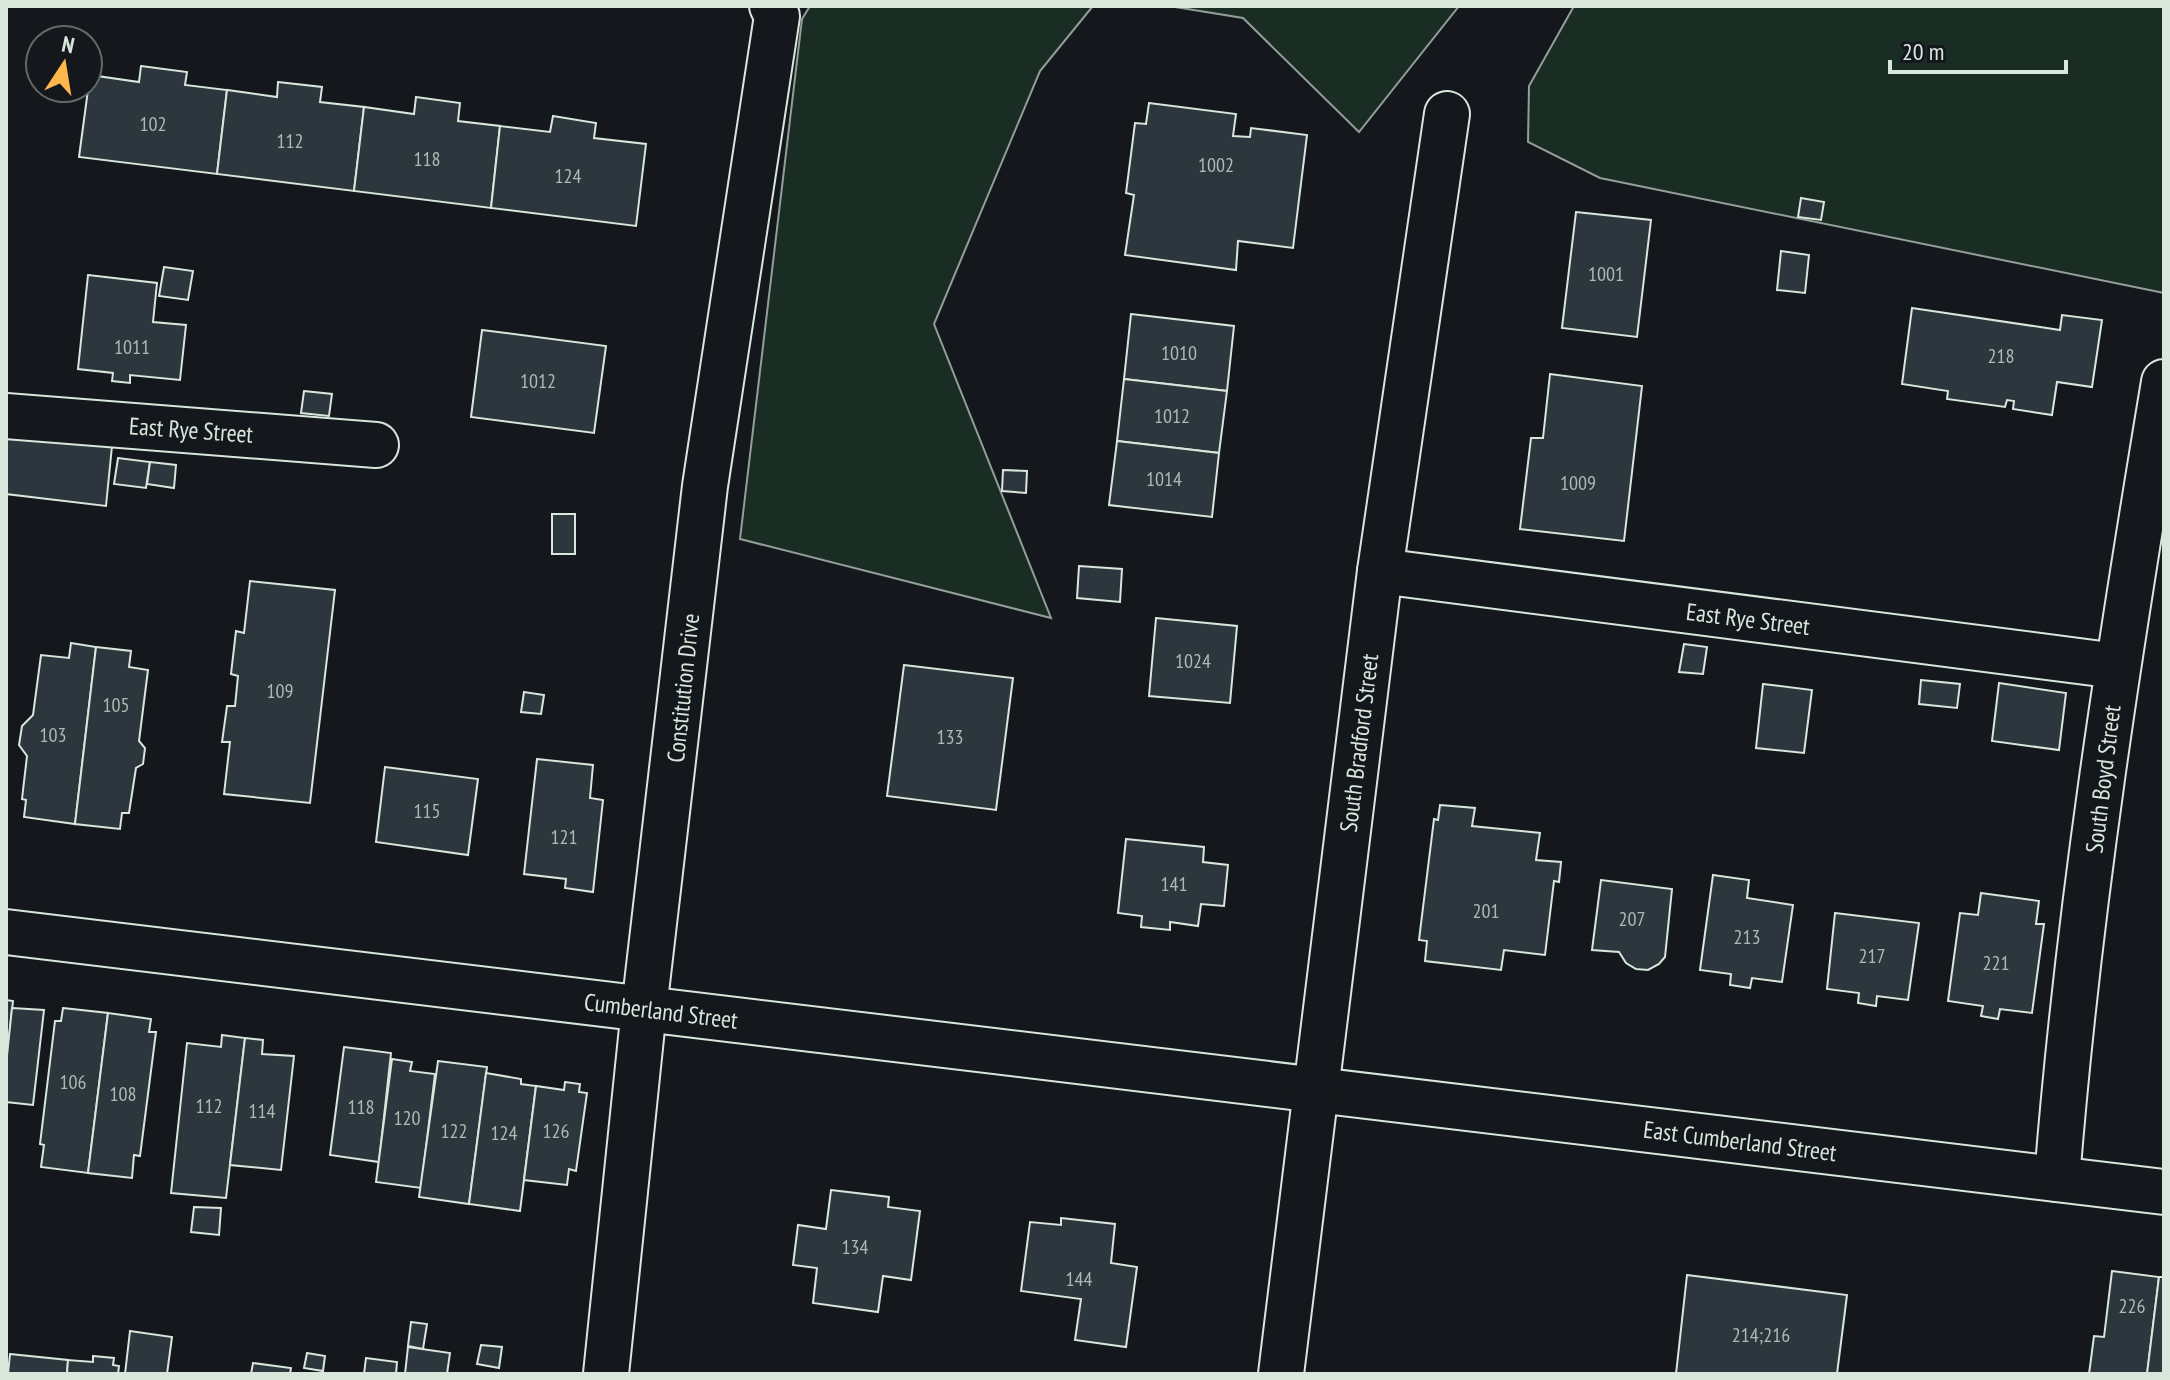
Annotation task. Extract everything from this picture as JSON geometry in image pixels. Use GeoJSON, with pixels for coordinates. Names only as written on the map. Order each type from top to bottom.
{"type":"FeatureCollection","features":[{"type":"Feature","properties":{"kind":"street","name":"Constitution Drive"},"geometry":{"type":"LineString","coordinates":[[606,1374],[644,1009],[705,486],[777,16],[768,7]]}},
{"type":"Feature","properties":{"kind":"street","name":"South Bradford Street"},"geometry":{"type":"LineString","coordinates":[[1281,1374],[1380,571],[1447,114]]}},
{"type":"Feature","properties":{"kind":"street","name":"South Boyd Street"},"geometry":{"type":"LineString","coordinates":[[2057,1179],[2063,1098],[2117,666],[2164,382]]}},
{"type":"Feature","properties":{"kind":"street","name":"East Rye Street"},"geometry":{"type":"LineString","coordinates":[[6,416],[376,445]]}},
{"type":"Feature","properties":{"kind":"street","name":"East Rye Street"},"geometry":{"type":"LineString","coordinates":[[1380,571],[2117,666]]}},
{"type":"Feature","properties":{"kind":"street","name":"Cumberland Street"},"geometry":{"type":"LineString","coordinates":[[6,932],[1317,1091]]}},
{"type":"Feature","properties":{"kind":"street","name":"East Cumberland Street"},"geometry":{"type":"LineString","coordinates":[[1317,1091],[2164,1192]]}},
{"type":"Feature","properties":{"kind":"green space"},"geometry":{"type":"Polygon","coordinates":[[[810,6],[1093,6],[1040,71],[934,324],[1051,618],[740,539],[802,19],[810,6]]]}},
{"type":"Feature","properties":{"kind":"green space"},"geometry":{"type":"Polygon","coordinates":[[[1169,6],[1459,6],[1359,132],[1243,18],[1169,6]]]}},
{"type":"Feature","properties":{"kind":"green space"},"geometry":{"type":"Polygon","coordinates":[[[1574,6],[2164,6],[2164,293],[1600,178],[1528,142],[1529,86],[1574,6]]]}},
{"type":"Feature","properties":{"kind":"building"},"geometry":{"type":"Polygon","coordinates":[[[141,66],[187,72],[185,85],[227,90],[217,174],[79,157],[86,104],[104,104],[104,77],[139,82],[141,66]]]}},
{"type":"Feature","properties":{"kind":"building"},"geometry":{"type":"Polygon","coordinates":[[[278,82],[322,87],[320,102],[364,107],[354,191],[217,174],[227,90],[277,97],[278,82]]]}},
{"type":"Feature","properties":{"kind":"building"},"geometry":{"type":"Polygon","coordinates":[[[416,97],[460,103],[458,121],[500,126],[491,208],[354,191],[364,107],[414,114],[416,97]]]}},
{"type":"Feature","properties":{"kind":"building"},"geometry":{"type":"Polygon","coordinates":[[[1149,103],[1236,114],[1233,136],[1250,137],[1251,128],[1307,135],[1293,248],[1238,241],[1236,270],[1125,255],[1134,195],[1126,193],[1135,123],[1146,124],[1149,103]]]}},
{"type":"Feature","properties":{"kind":"building"},"geometry":{"type":"Polygon","coordinates":[[[553,116],[596,123],[594,138],[646,144],[636,226],[491,208],[500,126],[550,132],[553,116]]]}},
{"type":"Feature","properties":{"kind":"building"},"geometry":{"type":"Polygon","coordinates":[[[1801,198],[1824,202],[1821,220],[1798,217],[1801,198]]]}},
{"type":"Feature","properties":{"kind":"building"},"geometry":{"type":"Polygon","coordinates":[[[1576,212],[1651,220],[1637,337],[1562,328],[1576,212]]]}},
{"type":"Feature","properties":{"kind":"building"},"geometry":{"type":"Polygon","coordinates":[[[1781,251],[1809,255],[1805,293],[1777,290],[1781,251]]]}},
{"type":"Feature","properties":{"kind":"building"},"geometry":{"type":"Polygon","coordinates":[[[164,267],[193,271],[188,300],[159,296],[164,267]]]}},
{"type":"Feature","properties":{"kind":"building"},"geometry":{"type":"Polygon","coordinates":[[[88,275],[157,283],[153,322],[186,325],[180,380],[130,375],[130,383],[112,381],[113,373],[78,369],[88,275]]]}},
{"type":"Feature","properties":{"kind":"building"},"geometry":{"type":"Polygon","coordinates":[[[1912,308],[2060,330],[2062,315],[2102,320],[2092,387],[2057,382],[2052,415],[2013,409],[2014,401],[2007,400],[2005,407],[1947,399],[1948,391],[1902,384],[1912,308]]]}},
{"type":"Feature","properties":{"kind":"building"},"geometry":{"type":"Polygon","coordinates":[[[1131,314],[1234,326],[1227,391],[1124,379],[1131,314]]]}},
{"type":"Feature","properties":{"kind":"building"},"geometry":{"type":"Polygon","coordinates":[[[482,330],[606,346],[594,433],[471,417],[482,330]]]}},
{"type":"Feature","properties":{"kind":"building"},"geometry":{"type":"Polygon","coordinates":[[[1550,374],[1642,386],[1624,541],[1520,529],[1531,438],[1543,438],[1550,374]]]}},
{"type":"Feature","properties":{"kind":"building"},"geometry":{"type":"Polygon","coordinates":[[[1124,379],[1227,391],[1219,453],[1117,441],[1124,379]]]}},
{"type":"Feature","properties":{"kind":"building"},"geometry":{"type":"Polygon","coordinates":[[[304,391],[332,394],[329,416],[301,413],[304,391]]]}},
{"type":"Feature","properties":{"kind":"building"},"geometry":{"type":"Polygon","coordinates":[[[6,434],[112,446],[106,506],[6,494],[6,434]]]}},
{"type":"Feature","properties":{"kind":"building"},"geometry":{"type":"Polygon","coordinates":[[[1117,441],[1219,453],[1212,517],[1109,505],[1117,441]]]}},
{"type":"Feature","properties":{"kind":"building"},"geometry":{"type":"Polygon","coordinates":[[[118,458],[150,462],[146,488],[114,484],[118,458]]]}},
{"type":"Feature","properties":{"kind":"building"},"geometry":{"type":"Polygon","coordinates":[[[150,462],[176,465],[174,488],[147,484],[150,462]]]}},
{"type":"Feature","properties":{"kind":"building"},"geometry":{"type":"Polygon","coordinates":[[[1003,470],[1027,471],[1026,493],[1002,491],[1003,470]]]}},
{"type":"Feature","properties":{"kind":"building"},"geometry":{"type":"Polygon","coordinates":[[[552,514],[575,514],[575,554],[552,554],[552,514]]]}},
{"type":"Feature","properties":{"kind":"building"},"geometry":{"type":"Polygon","coordinates":[[[1079,566],[1122,569],[1120,602],[1077,598],[1079,566]]]}},
{"type":"Feature","properties":{"kind":"building"},"geometry":{"type":"Polygon","coordinates":[[[250,581],[335,590],[310,803],[224,794],[230,742],[222,742],[227,706],[235,706],[238,676],[231,674],[236,631],[244,633],[250,581]]]}},
{"type":"Feature","properties":{"kind":"building"},"geometry":{"type":"Polygon","coordinates":[[[1156,618],[1237,626],[1230,703],[1149,696],[1156,618]]]}},
{"type":"Feature","properties":{"kind":"building"},"geometry":{"type":"Polygon","coordinates":[[[71,643],[96,647],[75,824],[24,817],[26,800],[22,799],[27,756],[19,745],[22,726],[33,715],[41,655],[69,658],[71,643]]]}},
{"type":"Feature","properties":{"kind":"building"},"geometry":{"type":"Polygon","coordinates":[[[1684,644],[1707,647],[1703,674],[1679,672],[1684,644]]]}},
{"type":"Feature","properties":{"kind":"building"},"geometry":{"type":"Polygon","coordinates":[[[96,647],[131,651],[129,667],[148,670],[139,741],[145,748],[143,764],[136,768],[129,813],[122,813],[120,829],[75,824],[96,647]]]}},
{"type":"Feature","properties":{"kind":"building"},"geometry":{"type":"Polygon","coordinates":[[[904,665],[1013,678],[996,810],[887,796],[904,665]]]}},
{"type":"Feature","properties":{"kind":"building"},"geometry":{"type":"Polygon","coordinates":[[[1921,680],[1960,684],[1957,708],[1919,704],[1921,680]]]}},
{"type":"Feature","properties":{"kind":"building"},"geometry":{"type":"Polygon","coordinates":[[[1999,683],[2066,693],[2059,750],[1992,741],[1999,683]]]}},
{"type":"Feature","properties":{"kind":"building"},"geometry":{"type":"Polygon","coordinates":[[[1763,684],[1812,690],[1804,753],[1756,748],[1763,684]]]}},
{"type":"Feature","properties":{"kind":"building"},"geometry":{"type":"Polygon","coordinates":[[[524,692],[544,695],[541,714],[521,712],[524,692]]]}},
{"type":"Feature","properties":{"kind":"building"},"geometry":{"type":"Polygon","coordinates":[[[537,759],[593,765],[590,798],[603,800],[593,892],[565,888],[566,879],[524,874],[537,759]]]}},
{"type":"Feature","properties":{"kind":"building"},"geometry":{"type":"Polygon","coordinates":[[[385,767],[478,779],[468,855],[376,842],[385,767]]]}},
{"type":"Feature","properties":{"kind":"building"},"geometry":{"type":"Polygon","coordinates":[[[1440,805],[1475,808],[1472,826],[1540,833],[1536,860],[1561,862],[1559,882],[1554,881],[1545,955],[1504,950],[1501,970],[1425,961],[1427,941],[1419,940],[1434,819],[1438,820],[1440,805]]]}},
{"type":"Feature","properties":{"kind":"building"},"geometry":{"type":"Polygon","coordinates":[[[1126,839],[1204,847],[1203,862],[1228,865],[1224,906],[1201,904],[1198,926],[1170,922],[1170,930],[1141,927],[1142,916],[1118,913],[1126,839]]]}},
{"type":"Feature","properties":{"kind":"building"},"geometry":{"type":"Polygon","coordinates":[[[1713,875],[1749,880],[1747,898],[1793,905],[1782,982],[1752,978],[1750,988],[1730,985],[1731,974],[1700,970],[1713,875]]]}},
{"type":"Feature","properties":{"kind":"building"},"geometry":{"type":"Polygon","coordinates":[[[1601,880],[1672,889],[1665,957],[1659,964],[1648,970],[1636,969],[1626,963],[1619,952],[1592,950],[1601,880]]]}},
{"type":"Feature","properties":{"kind":"building"},"geometry":{"type":"Polygon","coordinates":[[[1981,893],[2039,901],[2036,924],[2044,924],[2032,1013],[2000,1009],[1998,1019],[1981,1016],[1983,1006],[1948,1001],[1960,913],[1978,915],[1981,893]]]}},
{"type":"Feature","properties":{"kind":"building"},"geometry":{"type":"Polygon","coordinates":[[[1835,913],[1919,923],[1908,1000],[1877,996],[1876,1006],[1858,1003],[1859,993],[1827,989],[1835,913]]]}},
{"type":"Feature","properties":{"kind":"building"},"geometry":{"type":"Polygon","coordinates":[[[6,1000],[13,1001],[6,1065],[6,1000]]]}},
{"type":"Feature","properties":{"kind":"building"},"geometry":{"type":"Polygon","coordinates":[[[12,1008],[44,1010],[33,1105],[6,1102],[12,1008]]]}},
{"type":"Feature","properties":{"kind":"building"},"geometry":{"type":"Polygon","coordinates":[[[63,1008],[108,1013],[88,1173],[41,1167],[44,1145],[40,1144],[55,1021],[61,1021],[63,1008]]]}},
{"type":"Feature","properties":{"kind":"building"},"geometry":{"type":"Polygon","coordinates":[[[108,1013],[151,1019],[149,1032],[156,1032],[140,1156],[134,1155],[132,1178],[88,1173],[108,1013]]]}},
{"type":"Feature","properties":{"kind":"building"},"geometry":{"type":"Polygon","coordinates":[[[222,1035],[245,1038],[226,1198],[171,1193],[187,1043],[221,1047],[222,1035]]]}},
{"type":"Feature","properties":{"kind":"building"},"geometry":{"type":"Polygon","coordinates":[[[245,1038],[263,1040],[262,1054],[294,1056],[281,1170],[230,1165],[245,1038]]]}},
{"type":"Feature","properties":{"kind":"building"},"geometry":{"type":"Polygon","coordinates":[[[344,1047],[391,1053],[379,1162],[330,1155],[344,1047]]]}},
{"type":"Feature","properties":{"kind":"building"},"geometry":{"type":"Polygon","coordinates":[[[392,1059],[412,1062],[410,1071],[435,1074],[421,1188],[376,1182],[392,1059]]]}},
{"type":"Feature","properties":{"kind":"building"},"geometry":{"type":"Polygon","coordinates":[[[438,1061],[487,1067],[469,1204],[419,1197],[438,1061]]]}},
{"type":"Feature","properties":{"kind":"building"},"geometry":{"type":"Polygon","coordinates":[[[486,1073],[521,1079],[521,1084],[536,1086],[520,1211],[469,1204],[486,1073]]]}},
{"type":"Feature","properties":{"kind":"building"},"geometry":{"type":"Polygon","coordinates":[[[565,1082],[580,1084],[579,1092],[587,1093],[576,1171],[569,1169],[567,1185],[524,1180],[536,1086],[564,1090],[565,1082]]]}},
{"type":"Feature","properties":{"kind":"building"},"geometry":{"type":"Polygon","coordinates":[[[831,1190],[889,1197],[888,1207],[920,1211],[911,1280],[883,1276],[878,1312],[813,1303],[817,1268],[793,1265],[798,1225],[826,1229],[831,1190]]]}},
{"type":"Feature","properties":{"kind":"building"},"geometry":{"type":"Polygon","coordinates":[[[194,1207],[221,1208],[219,1235],[191,1232],[194,1207]]]}},
{"type":"Feature","properties":{"kind":"building"},"geometry":{"type":"Polygon","coordinates":[[[1061,1218],[1115,1224],[1111,1263],[1137,1267],[1126,1347],[1075,1340],[1081,1299],[1021,1291],[1030,1222],[1061,1225],[1061,1218]]]}},
{"type":"Feature","properties":{"kind":"building"},"geometry":{"type":"Polygon","coordinates":[[[2112,1271],[2159,1277],[2147,1374],[2089,1374],[2094,1336],[2104,1337],[2112,1271]]]}},
{"type":"Feature","properties":{"kind":"building"},"geometry":{"type":"Polygon","coordinates":[[[1687,1275],[1847,1295],[1837,1374],[1676,1374],[1687,1275]]]}},
{"type":"Feature","properties":{"kind":"building"},"geometry":{"type":"Polygon","coordinates":[[[2159,1277],[2164,1277],[2164,1374],[2147,1374],[2159,1277]]]}},
{"type":"Feature","properties":{"kind":"building"},"geometry":{"type":"Polygon","coordinates":[[[411,1322],[427,1324],[423,1349],[408,1346],[411,1322]]]}},
{"type":"Feature","properties":{"kind":"building"},"geometry":{"type":"Polygon","coordinates":[[[130,1331],[172,1337],[167,1374],[125,1374],[130,1331]]]}},
{"type":"Feature","properties":{"kind":"building"},"geometry":{"type":"Polygon","coordinates":[[[481,1345],[502,1347],[499,1368],[477,1364],[481,1345]]]}},
{"type":"Feature","properties":{"kind":"building"},"geometry":{"type":"Polygon","coordinates":[[[408,1347],[450,1353],[447,1374],[405,1374],[408,1347]]]}},
{"type":"Feature","properties":{"kind":"building"},"geometry":{"type":"Polygon","coordinates":[[[307,1353],[325,1356],[323,1371],[304,1368],[307,1353]]]}},
{"type":"Feature","properties":{"kind":"building"},"geometry":{"type":"Polygon","coordinates":[[[10,1354],[68,1360],[67,1374],[8,1374],[10,1354]]]}},
{"type":"Feature","properties":{"kind":"building"},"geometry":{"type":"Polygon","coordinates":[[[93,1356],[114,1358],[113,1365],[119,1366],[118,1374],[67,1374],[68,1360],[93,1362],[93,1356]]]}},
{"type":"Feature","properties":{"kind":"building"},"geometry":{"type":"Polygon","coordinates":[[[366,1358],[397,1362],[396,1374],[364,1374],[366,1358]]]}},
{"type":"Feature","properties":{"kind":"building"},"geometry":{"type":"Polygon","coordinates":[[[253,1363],[291,1368],[290,1374],[251,1374],[253,1363]]]}}]}
